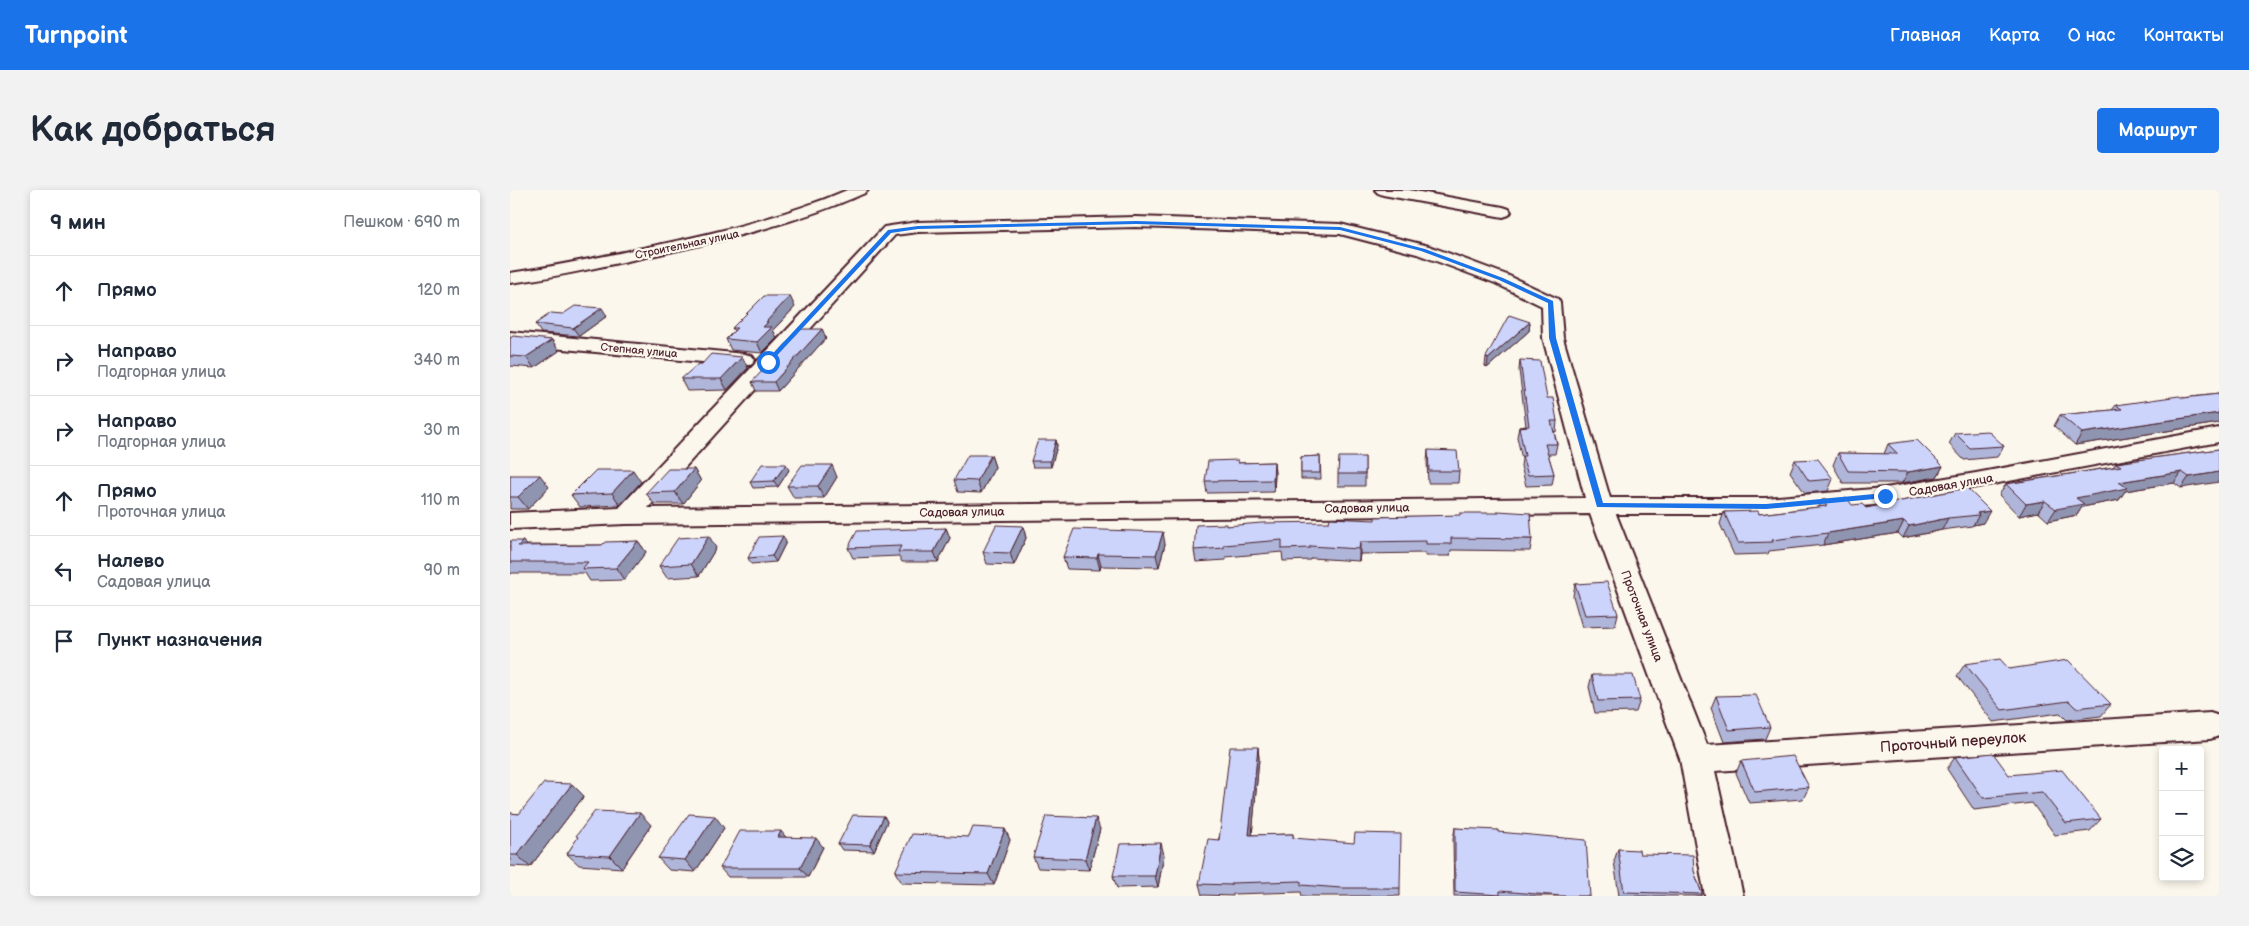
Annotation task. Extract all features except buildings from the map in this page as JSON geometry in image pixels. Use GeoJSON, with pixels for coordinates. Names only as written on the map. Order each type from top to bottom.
{"type":"FeatureCollection","features":[{"type":"Feature","properties":{"kind":"street","name":"Строительная улица"},"geometry":{"type":"LineString","coordinates":[[510,278],[550,273],[741,232],[825,206],[860,190]]}},
{"type":"Feature","properties":{"kind":"street"},"geometry":{"type":"LineString","coordinates":[[1383,190],[1503,212]]}},
{"type":"Feature","properties":{"kind":"street","name":"Проточная улица"},"geometry":{"type":"LineString","coordinates":[[768,362],[890,231],[918,227],[1136,222],[1340,229],[1423,250],[1501,279],[1551,302],[1552,338],[1600,506],[1696,759],[1724,896]]}},
{"type":"Feature","properties":{"kind":"street","name":"Степная улица"},"geometry":{"type":"LineString","coordinates":[[510,338],[768,362]]}},
{"type":"Feature","properties":{"kind":"street"},"geometry":{"type":"LineString","coordinates":[[626,516],[768,362]]}},
{"type":"Feature","properties":{"kind":"street","name":"Садовая улица"},"geometry":{"type":"LineString","coordinates":[[510,521],[626,516],[1766,506],[1885,496],[1976,481],[2219,435]]}},
{"type":"Feature","properties":{"kind":"street","name":"Проточный переулок"},"geometry":{"type":"LineString","coordinates":[[1696,759],[2210,726]]}},
{"type":"Feature","properties":{"kind":"route"},"geometry":{"type":"LineString","coordinates":[[768,362],[890,231],[918,227],[1136,222],[1340,229],[1423,250],[1501,279],[1551,302],[1552,338],[1600,506],[1766,506],[1885,496]]}}]}
